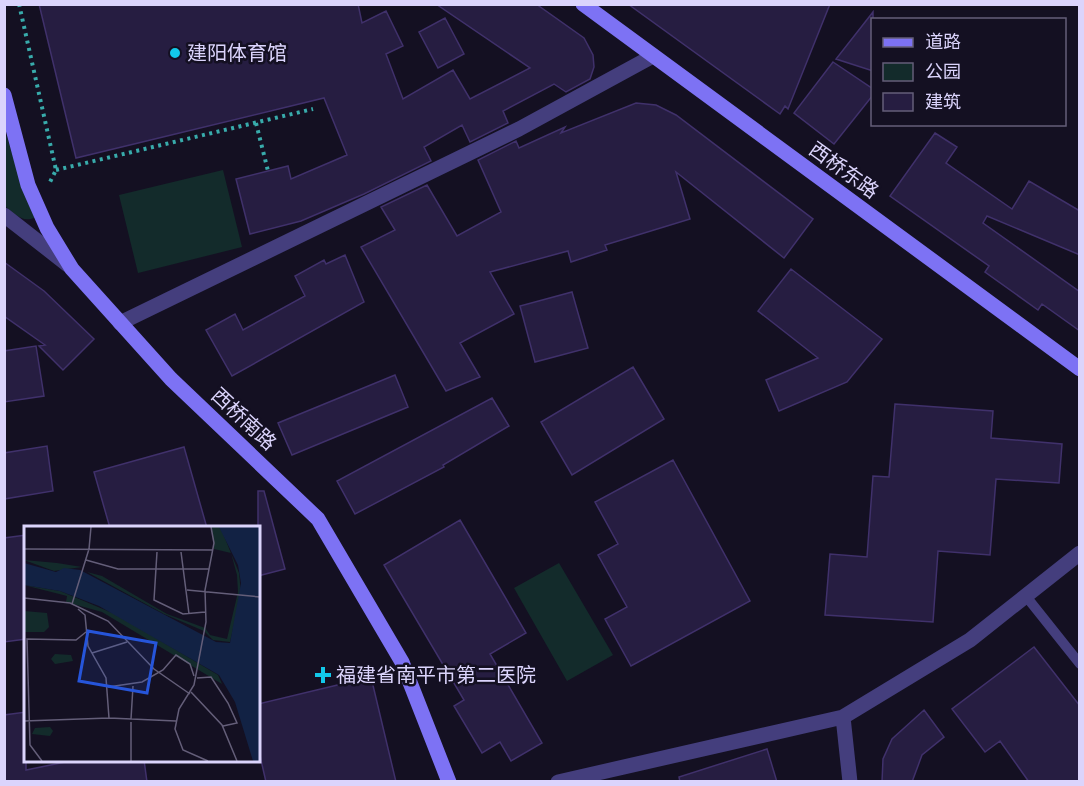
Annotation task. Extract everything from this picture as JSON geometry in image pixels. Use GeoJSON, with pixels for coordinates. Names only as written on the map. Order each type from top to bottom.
{"type":"FeatureCollection","features":[{"type":"Feature","properties":{"kind":"main road","name":"西桥东路"},"geometry":{"type":"LineString","coordinates":[[583,4],[1080,369]]}},
{"type":"Feature","properties":{"kind":"main road","name":"西桥南路"},"geometry":{"type":"LineString","coordinates":[[4,95],[28,186],[46,228],[72,269],[171,379],[318,519],[402,662],[449,782]]}},
{"type":"Feature","properties":{"kind":"street"},"geometry":{"type":"LineString","coordinates":[[120,323],[519,129],[653,56]]}},
{"type":"Feature","properties":{"kind":"street"},"geometry":{"type":"LineString","coordinates":[[4,215],[72,269]]}},
{"type":"Feature","properties":{"kind":"street"},"geometry":{"type":"LineString","coordinates":[[558,782],[843,717],[970,640],[1080,553]]}},
{"type":"Feature","properties":{"kind":"street"},"geometry":{"type":"LineString","coordinates":[[843,717],[850,782]]}},
{"type":"Feature","properties":{"kind":"lane"},"geometry":{"type":"LineString","coordinates":[[1025,595],[1080,664]]}},
{"type":"Feature","properties":{"kind":"path"},"geometry":{"type":"LineString","coordinates":[[19,4],[56,170],[37,208]]}},
{"type":"Feature","properties":{"kind":"path"},"geometry":{"type":"LineString","coordinates":[[56,170],[313,109]]}},
{"type":"Feature","properties":{"kind":"path"},"geometry":{"type":"LineString","coordinates":[[256,123],[268,171]]}},
{"type":"Feature","properties":{"kind":"green space"},"geometry":{"type":"Polygon","coordinates":[[[4,128],[20,179],[35,213],[34,218],[22,218],[5,206],[4,128]]]}},
{"type":"Feature","properties":{"kind":"green space"},"geometry":{"type":"Polygon","coordinates":[[[223,170],[242,247],[138,273],[119,195],[223,170]]]}},
{"type":"Feature","properties":{"kind":"green space"},"geometry":{"type":"Polygon","coordinates":[[[559,563],[613,655],[567,681],[514,588],[559,563]]]}},
{"type":"Feature","properties":{"kind":"building"},"geometry":{"type":"Polygon","coordinates":[[[39,4],[358,4],[362,23],[386,11],[403,46],[386,54],[403,99],[453,70],[470,99],[530,68],[436,4],[536,4],[584,38],[593,55],[594,67],[590,79],[566,92],[554,84],[503,111],[508,123],[470,142],[462,125],[424,147],[431,161],[364,194],[301,221],[250,234],[236,179],[288,166],[291,179],[347,155],[324,98],[76,158],[39,4]]]}},
{"type":"Feature","properties":{"kind":"building"},"geometry":{"type":"Polygon","coordinates":[[[628,4],[830,4],[788,109],[785,106],[780,114],[628,4]]]}},
{"type":"Feature","properties":{"kind":"building"},"geometry":{"type":"Polygon","coordinates":[[[873,12],[871,70],[836,59],[873,12]]]}},
{"type":"Feature","properties":{"kind":"building"},"geometry":{"type":"Polygon","coordinates":[[[445,18],[464,54],[438,68],[419,32],[445,18]]]}},
{"type":"Feature","properties":{"kind":"building"},"geometry":{"type":"Polygon","coordinates":[[[833,62],[871,88],[871,98],[834,144],[794,113],[833,62]]]}},
{"type":"Feature","properties":{"kind":"building"},"geometry":{"type":"Polygon","coordinates":[[[636,103],[656,105],[676,115],[813,219],[784,258],[676,172],[690,219],[605,245],[607,250],[571,262],[568,251],[490,272],[514,314],[460,343],[480,377],[446,391],[361,247],[395,230],[381,207],[427,185],[457,236],[501,212],[478,160],[516,141],[519,148],[565,127],[561,133],[636,103]]]}},
{"type":"Feature","properties":{"kind":"building"},"geometry":{"type":"Polygon","coordinates":[[[935,133],[957,147],[946,163],[1012,209],[1029,181],[1080,211],[1080,255],[987,216],[983,223],[1080,292],[1080,331],[1042,304],[1038,310],[985,272],[989,266],[890,196],[935,133]]]}},
{"type":"Feature","properties":{"kind":"building"},"geometry":{"type":"Polygon","coordinates":[[[345,255],[364,302],[232,376],[206,330],[235,314],[243,330],[305,296],[295,276],[324,260],[326,264],[345,255]]]}},
{"type":"Feature","properties":{"kind":"building"},"geometry":{"type":"Polygon","coordinates":[[[4,262],[44,291],[94,339],[63,370],[39,346],[45,345],[4,316],[4,262]]]}},
{"type":"Feature","properties":{"kind":"building"},"geometry":{"type":"Polygon","coordinates":[[[791,269],[882,339],[847,382],[779,411],[766,380],[818,358],[758,311],[791,269]]]}},
{"type":"Feature","properties":{"kind":"building"},"geometry":{"type":"Polygon","coordinates":[[[572,292],[588,348],[535,362],[520,306],[572,292]]]}},
{"type":"Feature","properties":{"kind":"building"},"geometry":{"type":"Polygon","coordinates":[[[36,346],[44,396],[4,402],[4,351],[36,346]]]}},
{"type":"Feature","properties":{"kind":"building"},"geometry":{"type":"Polygon","coordinates":[[[633,367],[664,419],[572,475],[541,422],[633,367]]]}},
{"type":"Feature","properties":{"kind":"building"},"geometry":{"type":"Polygon","coordinates":[[[395,375],[408,407],[292,455],[278,423],[395,375]]]}},
{"type":"Feature","properties":{"kind":"building"},"geometry":{"type":"Polygon","coordinates":[[[492,398],[509,426],[443,465],[444,467],[355,514],[337,481],[492,398]]]}},
{"type":"Feature","properties":{"kind":"building"},"geometry":{"type":"Polygon","coordinates":[[[895,404],[993,411],[991,438],[1062,444],[1059,483],[996,479],[990,555],[938,551],[933,622],[825,615],[830,554],[867,557],[873,476],[889,477],[895,404]]]}},
{"type":"Feature","properties":{"kind":"building"},"geometry":{"type":"Polygon","coordinates":[[[47,446],[53,491],[4,499],[4,453],[47,446]]]}},
{"type":"Feature","properties":{"kind":"building"},"geometry":{"type":"Polygon","coordinates":[[[184,447],[206,526],[109,526],[94,472],[184,447]]]}},
{"type":"Feature","properties":{"kind":"building"},"geometry":{"type":"Polygon","coordinates":[[[673,460],[750,601],[631,666],[605,619],[627,607],[598,555],[618,544],[595,502],[673,460]]]}},
{"type":"Feature","properties":{"kind":"building"},"geometry":{"type":"Polygon","coordinates":[[[258,491],[264,491],[285,569],[260,575],[260,526],[258,526],[258,491]]]}},
{"type":"Feature","properties":{"kind":"building"},"geometry":{"type":"Polygon","coordinates":[[[460,520],[526,633],[490,654],[542,743],[511,761],[500,742],[482,753],[454,706],[464,700],[384,565],[460,520]]]}},
{"type":"Feature","properties":{"kind":"building"},"geometry":{"type":"Polygon","coordinates":[[[24,535],[24,639],[4,642],[4,538],[24,535]]]}},
{"type":"Feature","properties":{"kind":"building"},"geometry":{"type":"Polygon","coordinates":[[[1034,647],[1080,706],[1080,782],[1029,782],[1000,741],[985,752],[952,709],[1034,647]]]}},
{"type":"Feature","properties":{"kind":"building"},"geometry":{"type":"Polygon","coordinates":[[[371,677],[396,782],[266,782],[260,756],[260,704],[371,677]]]}},
{"type":"Feature","properties":{"kind":"building"},"geometry":{"type":"Polygon","coordinates":[[[924,710],[944,737],[922,755],[912,782],[882,782],[883,759],[892,739],[924,710]]]}},
{"type":"Feature","properties":{"kind":"building"},"geometry":{"type":"Polygon","coordinates":[[[24,712],[26,770],[65,762],[144,762],[147,782],[4,782],[4,715],[24,712]]]}},
{"type":"Feature","properties":{"kind":"building"},"geometry":{"type":"Polygon","coordinates":[[[767,749],[777,782],[680,782],[679,777],[767,749]]]}},
{"type":"Feature","properties":{"kind":"place","name":"建阳体育馆"},"geometry":{"type":"Point","coordinates":[175,53]}},
{"type":"Feature","properties":{"kind":"place","name":"福建省南平市第二医院"},"geometry":{"type":"Point","coordinates":[323,675]}}]}
